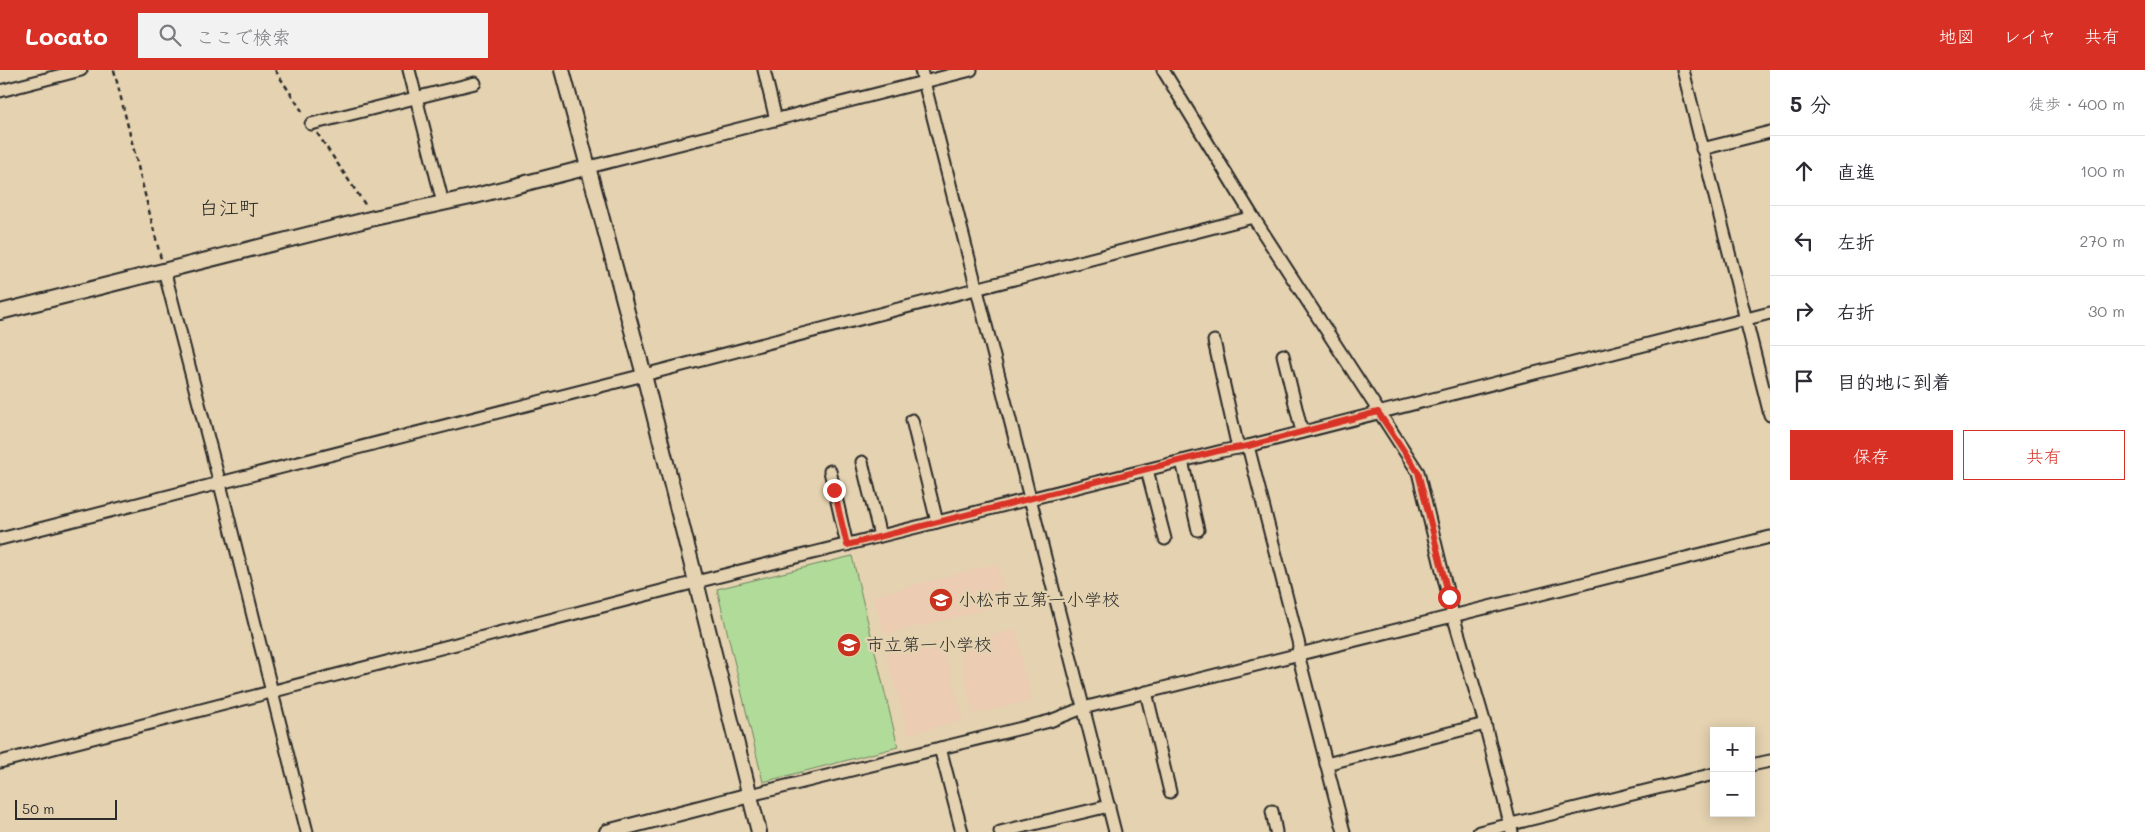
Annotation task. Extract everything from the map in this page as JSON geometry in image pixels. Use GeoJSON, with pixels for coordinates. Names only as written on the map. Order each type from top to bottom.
{"type":"FeatureCollection","features":[{"type":"Feature","properties":{"kind":"street"},"geometry":{"type":"LineString","coordinates":[[0,91],[81,70]]}},
{"type":"Feature","properties":{"kind":"street"},"geometry":{"type":"LineString","coordinates":[[409,70],[443,203]]}},
{"type":"Feature","properties":{"kind":"street"},"geometry":{"type":"LineString","coordinates":[[562,70],[644,375],[759,832]]}},
{"type":"Feature","properties":{"kind":"street"},"geometry":{"type":"LineString","coordinates":[[764,70],[776,120]]}},
{"type":"Feature","properties":{"kind":"street"},"geometry":{"type":"LineString","coordinates":[[921,70],[1116,832]]}},
{"type":"Feature","properties":{"kind":"street"},"geometry":{"type":"LineString","coordinates":[[0,312],[374,218],[589,167],[971,70]]}},
{"type":"Feature","properties":{"kind":"street"},"geometry":{"type":"LineString","coordinates":[[1163,70],[1253,217],[1418,472],[1453,615],[1485,724],[1511,828]]}},
{"type":"Feature","properties":{"kind":"street"},"geometry":{"type":"LineString","coordinates":[[1683,70],[1770,415]]}},
{"type":"Feature","properties":{"kind":"street"},"geometry":{"type":"LineString","coordinates":[[311,124],[475,83]]}},
{"type":"Feature","properties":{"kind":"street"},"geometry":{"type":"LineString","coordinates":[[1702,149],[1770,132]]}},
{"type":"Feature","properties":{"kind":"street"},"geometry":{"type":"LineString","coordinates":[[0,539],[1253,217]]}},
{"type":"Feature","properties":{"kind":"street"},"geometry":{"type":"LineString","coordinates":[[164,270],[220,484],[307,832]]}},
{"type":"Feature","properties":{"kind":"street"},"geometry":{"type":"LineString","coordinates":[[0,762],[696,582],[1243,447],[1770,313]]}},
{"type":"Feature","properties":{"kind":"street"},"geometry":{"type":"LineString","coordinates":[[1214,341],[1299,645],[1298,654],[1344,832]]}},
{"type":"Feature","properties":{"kind":"street"},"geometry":{"type":"LineString","coordinates":[[1283,356],[1302,432]]}},
{"type":"Feature","properties":{"kind":"street"},"geometry":{"type":"LineString","coordinates":[[912,420],[937,522]]}},
{"type":"Feature","properties":{"kind":"street"},"geometry":{"type":"LineString","coordinates":[[1182,461],[1198,530]]}},
{"type":"Feature","properties":{"kind":"street"},"geometry":{"type":"LineString","coordinates":[[862,462],[880,536]]}},
{"type":"Feature","properties":{"kind":"street"},"geometry":{"type":"LineString","coordinates":[[1147,470],[1165,539]]}},
{"type":"Feature","properties":{"kind":"street"},"geometry":{"type":"LineString","coordinates":[[830,472],[847,545]]}},
{"type":"Feature","properties":{"kind":"street"},"geometry":{"type":"LineString","coordinates":[[607,832],[630,829],[750,795],[1050,720],[1083,708],[1146,692],[1770,537]]}},
{"type":"Feature","properties":{"kind":"street"},"geometry":{"type":"LineString","coordinates":[[1146,692],[1170,792]]}},
{"type":"Feature","properties":{"kind":"street"},"geometry":{"type":"LineString","coordinates":[[1326,764],[1485,724]]}},
{"type":"Feature","properties":{"kind":"street"},"geometry":{"type":"LineString","coordinates":[[940,748],[962,832]]}},
{"type":"Feature","properties":{"kind":"street"},"geometry":{"type":"LineString","coordinates":[[1755,764],[1770,760]]}},
{"type":"Feature","properties":{"kind":"street"},"geometry":{"type":"LineString","coordinates":[[1479,832],[1511,828],[1710,775]]}},
{"type":"Feature","properties":{"kind":"street"},"geometry":{"type":"LineString","coordinates":[[1000,832],[1109,806]]}},
{"type":"Feature","properties":{"kind":"street"},"geometry":{"type":"LineString","coordinates":[[1272,811],[1276,832]]}},
{"type":"Feature","properties":{"kind":"path"},"geometry":{"type":"LineString","coordinates":[[114,70],[164,270]]}},
{"type":"Feature","properties":{"kind":"path"},"geometry":{"type":"LineString","coordinates":[[274,70],[374,218]]}},
{"type":"Feature","properties":{"kind":"shaded area","name":"小松市立第一小学校"},"geometry":{"type":"Polygon","coordinates":[[[998,563],[1009,604],[885,635],[873,596],[998,563]]]}},
{"type":"Feature","properties":{"kind":"shaded area"},"geometry":{"type":"Polygon","coordinates":[[[1016,629],[1031,701],[973,714],[958,644],[1016,629]]]}},
{"type":"Feature","properties":{"kind":"shaded area"},"geometry":{"type":"Polygon","coordinates":[[[941,641],[963,720],[909,734],[886,654],[941,641]]]}},
{"type":"Feature","properties":{"kind":"green space"},"geometry":{"type":"Polygon","coordinates":[[[852,556],[898,747],[763,782],[717,589],[852,556]]]}},
{"type":"Feature","properties":{"kind":"place","name":"小松市立第一小学校"},"geometry":{"type":"Point","coordinates":[941,600]}},
{"type":"Feature","properties":{"kind":"place","name":"市立第一小学校"},"geometry":{"type":"Point","coordinates":[849,645]}},
{"type":"Feature","properties":{"kind":"district","name":"白江町"},"geometry":{"type":"Point","coordinates":[229,208]}},
{"type":"Feature","properties":{"kind":"route"},"geometry":{"type":"LineString","coordinates":[[834,490],[847,545],[1378,412],[1418,472],[1449,597]]}}]}
